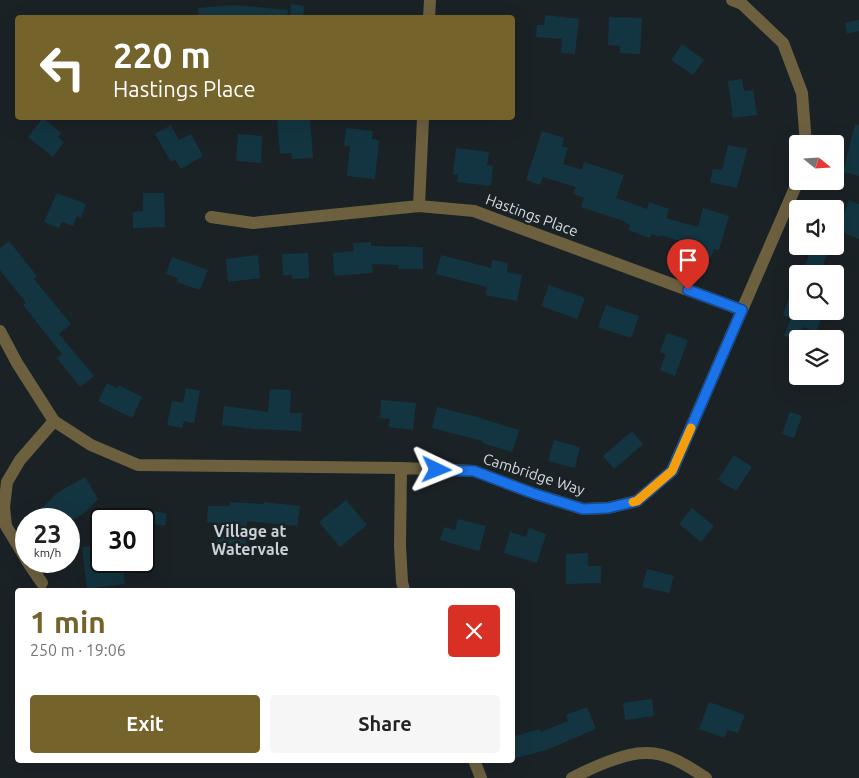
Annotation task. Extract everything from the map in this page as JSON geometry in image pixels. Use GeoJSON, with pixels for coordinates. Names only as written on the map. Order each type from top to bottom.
{"type":"FeatureCollection","features":[{"type":"Feature","properties":{"kind":"street"},"geometry":{"type":"LineString","coordinates":[[429,15],[430,0]]}},
{"type":"Feature","properties":{"kind":"street"},"geometry":{"type":"LineString","coordinates":[[732,0],[742,4],[783,43],[802,93],[805,135]]}},
{"type":"Feature","properties":{"kind":"street"},"geometry":{"type":"LineString","coordinates":[[419,206],[423,120]]}},
{"type":"Feature","properties":{"kind":"street","name":"Cambridge Way"},"geometry":{"type":"LineString","coordinates":[[0,331],[17,363],[54,421],[91,445],[138,465],[401,468],[474,471],[535,494],[583,509],[608,508],[637,501],[672,471],[794,190]]}},
{"type":"Feature","properties":{"kind":"street","name":"Hastings Place"},"geometry":{"type":"LineString","coordinates":[[211,217],[253,223],[419,206],[474,211],[742,310]]}},
{"type":"Feature","properties":{"kind":"street"},"geometry":{"type":"LineString","coordinates":[[15,541],[6,526],[4,507],[6,482],[20,460],[54,421]]}},
{"type":"Feature","properties":{"kind":"street"},"geometry":{"type":"LineString","coordinates":[[401,468],[400,546],[404,588]]}},
{"type":"Feature","properties":{"kind":"street"},"geometry":{"type":"LineString","coordinates":[[35,573],[42,583]]}},
{"type":"Feature","properties":{"kind":"street"},"geometry":{"type":"LineString","coordinates":[[572,778],[590,768],[646,752],[666,756],[686,765],[706,778]]}},
{"type":"Feature","properties":{"kind":"street"},"geometry":{"type":"LineString","coordinates":[[475,763],[481,778]]}},
{"type":"Feature","properties":{"kind":"building"},"geometry":{"type":"Polygon","coordinates":[[[291,4],[304,6],[303,15],[290,15],[291,4]]]}},
{"type":"Feature","properties":{"kind":"building"},"geometry":{"type":"Polygon","coordinates":[[[234,5],[288,10],[287,15],[199,15],[198,8],[234,5]]]}},
{"type":"Feature","properties":{"kind":"building"},"geometry":{"type":"Polygon","coordinates":[[[545,15],[579,19],[575,54],[561,53],[562,39],[536,37],[537,25],[544,25],[545,15]]]}},
{"type":"Feature","properties":{"kind":"building"},"geometry":{"type":"Polygon","coordinates":[[[609,17],[642,18],[640,54],[620,53],[620,46],[608,45],[609,17]]]}},
{"type":"Feature","properties":{"kind":"building"},"geometry":{"type":"Polygon","coordinates":[[[859,20],[859,31],[847,34],[845,23],[859,20]]]}},
{"type":"Feature","properties":{"kind":"building"},"geometry":{"type":"Polygon","coordinates":[[[682,44],[704,60],[693,75],[671,60],[682,44]]]}},
{"type":"Feature","properties":{"kind":"building"},"geometry":{"type":"Polygon","coordinates":[[[742,79],[744,91],[753,90],[757,115],[733,118],[728,81],[742,79]]]}},
{"type":"Feature","properties":{"kind":"building"},"geometry":{"type":"Polygon","coordinates":[[[41,120],[45,120],[61,133],[58,137],[64,142],[53,157],[28,137],[41,120]]]}},
{"type":"Feature","properties":{"kind":"building"},"geometry":{"type":"Polygon","coordinates":[[[277,120],[310,120],[313,158],[292,159],[291,153],[280,154],[277,120]]]}},
{"type":"Feature","properties":{"kind":"building"},"geometry":{"type":"Polygon","coordinates":[[[855,124],[859,125],[859,176],[844,172],[855,124]]]}},
{"type":"Feature","properties":{"kind":"building"},"geometry":{"type":"Polygon","coordinates":[[[171,125],[179,140],[191,134],[203,156],[181,169],[175,160],[171,162],[155,134],[171,125]]]}},
{"type":"Feature","properties":{"kind":"building"},"geometry":{"type":"Polygon","coordinates":[[[346,128],[373,131],[372,139],[379,140],[375,179],[347,176],[350,146],[344,146],[346,128]]]}},
{"type":"Feature","properties":{"kind":"building"},"geometry":{"type":"Polygon","coordinates":[[[542,131],[564,138],[562,146],[568,148],[563,164],[582,170],[584,162],[624,175],[616,198],[647,209],[649,202],[669,209],[666,218],[698,227],[703,208],[729,216],[719,250],[714,249],[711,258],[691,252],[693,245],[660,235],[659,237],[652,234],[650,238],[628,230],[630,225],[624,221],[581,207],[584,198],[573,194],[576,187],[543,177],[540,185],[526,180],[542,131]]]}},
{"type":"Feature","properties":{"kind":"building"},"geometry":{"type":"Polygon","coordinates":[[[238,134],[262,136],[261,163],[236,161],[238,134]]]}},
{"type":"Feature","properties":{"kind":"building"},"geometry":{"type":"Polygon","coordinates":[[[728,145],[747,149],[737,188],[710,182],[713,169],[722,170],[728,145]]]}},
{"type":"Feature","properties":{"kind":"building"},"geometry":{"type":"Polygon","coordinates":[[[456,148],[489,152],[487,165],[493,166],[491,186],[457,182],[458,174],[453,174],[456,148]]]}},
{"type":"Feature","properties":{"kind":"building"},"geometry":{"type":"Polygon","coordinates":[[[57,193],[86,204],[81,218],[77,216],[73,226],[62,222],[59,228],[44,222],[57,193]]]}},
{"type":"Feature","properties":{"kind":"building"},"geometry":{"type":"Polygon","coordinates":[[[143,193],[164,193],[165,227],[133,228],[133,212],[143,211],[143,193]]]}},
{"type":"Feature","properties":{"kind":"building"},"geometry":{"type":"Polygon","coordinates":[[[849,200],[859,204],[859,239],[844,233],[844,213],[849,200]]]}},
{"type":"Feature","properties":{"kind":"building"},"geometry":{"type":"Polygon","coordinates":[[[9,241],[37,276],[34,279],[71,324],[59,334],[94,376],[80,387],[57,358],[62,354],[23,305],[26,303],[0,270],[0,248],[9,241]]]}},
{"type":"Feature","properties":{"kind":"building"},"geometry":{"type":"Polygon","coordinates":[[[371,242],[371,246],[423,247],[423,269],[398,269],[399,265],[372,264],[373,273],[334,276],[333,253],[354,251],[353,243],[371,242]]]}},
{"type":"Feature","properties":{"kind":"building"},"geometry":{"type":"Polygon","coordinates":[[[308,253],[309,278],[292,279],[292,275],[283,275],[282,254],[308,253]]]}},
{"type":"Feature","properties":{"kind":"building"},"geometry":{"type":"Polygon","coordinates":[[[258,255],[260,278],[228,282],[226,259],[258,255]]]}},
{"type":"Feature","properties":{"kind":"building"},"geometry":{"type":"Polygon","coordinates":[[[441,255],[491,268],[492,260],[508,263],[507,272],[522,275],[517,301],[486,295],[487,287],[436,274],[441,255]]]}},
{"type":"Feature","properties":{"kind":"building"},"geometry":{"type":"Polygon","coordinates":[[[809,255],[827,255],[823,265],[805,265],[809,255]]]}},
{"type":"Feature","properties":{"kind":"building"},"geometry":{"type":"Polygon","coordinates":[[[172,257],[208,270],[200,290],[177,282],[178,278],[166,274],[172,257]]]}},
{"type":"Feature","properties":{"kind":"building"},"geometry":{"type":"Polygon","coordinates":[[[549,285],[585,298],[577,319],[541,306],[549,285]]]}},
{"type":"Feature","properties":{"kind":"building"},"geometry":{"type":"Polygon","coordinates":[[[789,298],[789,317],[783,315],[789,298]]]}},
{"type":"Feature","properties":{"kind":"building"},"geometry":{"type":"Polygon","coordinates":[[[606,305],[639,316],[631,338],[598,327],[606,305]]]}},
{"type":"Feature","properties":{"kind":"building"},"geometry":{"type":"Polygon","coordinates":[[[790,320],[821,320],[817,330],[803,327],[802,330],[789,330],[789,338],[784,336],[790,320]]]}},
{"type":"Feature","properties":{"kind":"building"},"geometry":{"type":"Polygon","coordinates":[[[667,333],[688,340],[675,376],[660,370],[666,354],[660,352],[667,333]]]}},
{"type":"Feature","properties":{"kind":"building"},"geometry":{"type":"Polygon","coordinates":[[[107,383],[117,388],[119,385],[142,397],[132,418],[98,401],[107,383]]]}},
{"type":"Feature","properties":{"kind":"building"},"geometry":{"type":"Polygon","coordinates":[[[186,388],[200,391],[194,423],[184,421],[182,428],[167,425],[172,401],[183,403],[186,388]]]}},
{"type":"Feature","properties":{"kind":"building"},"geometry":{"type":"Polygon","coordinates":[[[270,389],[291,390],[290,413],[302,413],[301,431],[254,429],[222,425],[224,406],[268,412],[270,389]]]}},
{"type":"Feature","properties":{"kind":"building"},"geometry":{"type":"Polygon","coordinates":[[[381,400],[416,403],[413,430],[389,427],[390,419],[380,418],[381,400]]]}},
{"type":"Feature","properties":{"kind":"building"},"geometry":{"type":"Polygon","coordinates":[[[437,407],[519,430],[512,452],[483,443],[483,441],[432,428],[437,407]]]}},
{"type":"Feature","properties":{"kind":"building"},"geometry":{"type":"Polygon","coordinates":[[[790,412],[802,416],[794,438],[782,434],[790,412]]]}},
{"type":"Feature","properties":{"kind":"building"},"geometry":{"type":"Polygon","coordinates":[[[632,431],[643,444],[614,469],[603,456],[632,431]]]}},
{"type":"Feature","properties":{"kind":"building"},"geometry":{"type":"Polygon","coordinates":[[[554,440],[580,447],[575,468],[548,461],[554,440]]]}},
{"type":"Feature","properties":{"kind":"building"},"geometry":{"type":"Polygon","coordinates":[[[734,455],[752,467],[736,491],[718,480],[734,455]]]}},
{"type":"Feature","properties":{"kind":"building"},"geometry":{"type":"Polygon","coordinates":[[[85,477],[98,499],[80,516],[80,508],[42,508],[57,493],[85,477]]]}},
{"type":"Feature","properties":{"kind":"building"},"geometry":{"type":"Polygon","coordinates":[[[346,500],[367,525],[340,547],[319,522],[346,500]]]}},
{"type":"Feature","properties":{"kind":"building"},"geometry":{"type":"Polygon","coordinates":[[[230,502],[264,504],[264,502],[300,506],[297,526],[247,521],[246,545],[217,544],[218,523],[207,522],[208,506],[230,506],[230,502]]]}},
{"type":"Feature","properties":{"kind":"building"},"geometry":{"type":"Polygon","coordinates":[[[692,508],[714,526],[701,542],[679,524],[692,508]]]}},
{"type":"Feature","properties":{"kind":"building"},"geometry":{"type":"Polygon","coordinates":[[[155,511],[167,514],[165,526],[155,524],[155,511]]]}},
{"type":"Feature","properties":{"kind":"building"},"geometry":{"type":"Polygon","coordinates":[[[458,519],[486,526],[479,551],[440,540],[444,527],[455,530],[458,519]]]}},
{"type":"Feature","properties":{"kind":"building"},"geometry":{"type":"Polygon","coordinates":[[[529,528],[546,534],[537,563],[504,553],[510,532],[526,537],[529,528]]]}},
{"type":"Feature","properties":{"kind":"building"},"geometry":{"type":"Polygon","coordinates":[[[90,546],[90,573],[124,573],[125,584],[87,588],[82,547],[90,546]]]}},
{"type":"Feature","properties":{"kind":"building"},"geometry":{"type":"Polygon","coordinates":[[[588,553],[588,566],[601,566],[601,583],[566,584],[566,554],[588,553]]]}},
{"type":"Feature","properties":{"kind":"building"},"geometry":{"type":"Polygon","coordinates":[[[647,569],[674,576],[669,593],[642,587],[647,569]]]}},
{"type":"Feature","properties":{"kind":"building"},"geometry":{"type":"Polygon","coordinates":[[[652,699],[654,716],[625,720],[623,703],[652,699]]]}},
{"type":"Feature","properties":{"kind":"building"},"geometry":{"type":"Polygon","coordinates":[[[709,702],[745,715],[738,733],[728,730],[724,738],[699,729],[709,702]]]}},
{"type":"Feature","properties":{"kind":"building"},"geometry":{"type":"Polygon","coordinates":[[[587,707],[596,729],[546,750],[515,758],[515,736],[540,729],[541,732],[568,721],[566,715],[587,707]]]}},
{"type":"Feature","properties":{"kind":"slow traffic"},"geometry":{"type":"LineString","coordinates":[[633,502],[637,501],[672,471],[691,428]]}},
{"type":"Feature","properties":{"kind":"district","name":"Village at Watervale"},"geometry":{"type":"Point","coordinates":[250,540]}},
{"type":"Feature","properties":{"kind":"route"},"geometry":{"type":"LineString","coordinates":[[437,470],[474,471],[535,494],[583,509],[608,508],[637,501],[672,471],[742,310],[688,290]]}}]}
